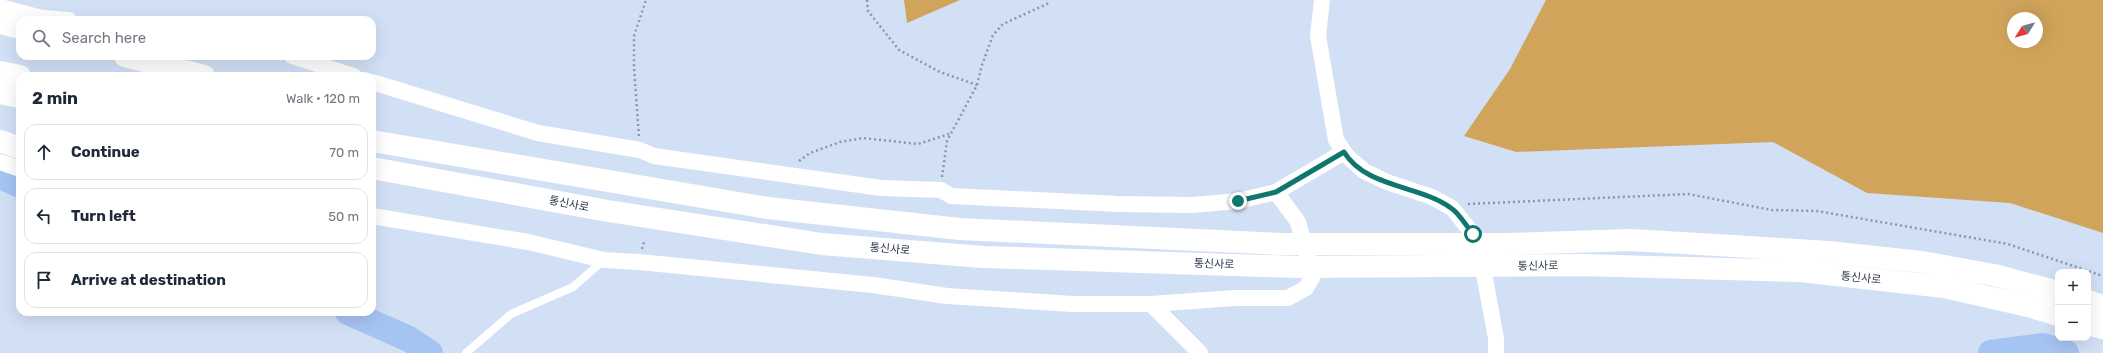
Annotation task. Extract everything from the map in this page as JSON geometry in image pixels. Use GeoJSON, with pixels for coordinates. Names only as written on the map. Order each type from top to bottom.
{"type":"FeatureCollection","features":[{"type":"Feature","properties":{"kind":"highway"},"geometry":{"type":"LineString","coordinates":[[0,23],[16,27]]}},
{"type":"Feature","properties":{"kind":"highway"},"geometry":{"type":"LineString","coordinates":[[141,60],[188,72]]}},
{"type":"Feature","properties":{"kind":"highway"},"geometry":{"type":"LineString","coordinates":[[0,72],[16,75]]}},
{"type":"Feature","properties":{"kind":"highway"},"geometry":{"type":"LineString","coordinates":[[0,93],[16,97]]}},
{"type":"Feature","properties":{"kind":"highway"},"geometry":{"type":"LineString","coordinates":[[376,130],[435,153]]}},
{"type":"Feature","properties":{"kind":"highway"},"geometry":{"type":"LineString","coordinates":[[0,141],[16,147]]}},
{"type":"Feature","properties":{"kind":"highway","name":"통신사로"},"geometry":{"type":"LineString","coordinates":[[376,142],[435,153],[768,208],[960,229],[1282,244],[1508,244],[1630,240],[1828,252],[1922,262],[1994,275],[2055,291]]}},
{"type":"Feature","properties":{"kind":"highway","name":"통신사로"},"geometry":{"type":"LineString","coordinates":[[376,169],[608,211],[822,244],[983,257],[1298,267],[1581,265],[1800,271],[1944,287],[2028,306],[2055,314]]}},
{"type":"Feature","properties":{"kind":"highway"},"geometry":{"type":"LineString","coordinates":[[376,176],[418,176]]}},
{"type":"Feature","properties":{"kind":"highway"},"geometry":{"type":"LineString","coordinates":[[2091,302],[2103,306]]}},
{"type":"Feature","properties":{"kind":"highway"},"geometry":{"type":"LineString","coordinates":[[2091,325],[2103,328]]}},
{"type":"Feature","properties":{"kind":"street"},"geometry":{"type":"LineString","coordinates":[[1322,0],[1318,36],[1336,140],[1344,152],[1364,171],[1387,182],[1432,197],[1452,208],[1473,234],[1482,263],[1496,345]]}},
{"type":"Feature","properties":{"kind":"street"},"geometry":{"type":"LineString","coordinates":[[0,7],[34,16]]}},
{"type":"Feature","properties":{"kind":"street"},"geometry":{"type":"LineString","coordinates":[[304,60],[342,72]]}},
{"type":"Feature","properties":{"kind":"street"},"geometry":{"type":"LineString","coordinates":[[376,83],[538,132],[640,150],[654,156],[791,174],[881,188],[940,190],[951,196],[1118,204],[1185,205],[1238,201],[1276,192],[1344,152]]}},
{"type":"Feature","properties":{"kind":"street"},"geometry":{"type":"LineString","coordinates":[[0,162],[16,168]]}},
{"type":"Feature","properties":{"kind":"street"},"geometry":{"type":"LineString","coordinates":[[376,217],[528,242],[604,260],[639,262],[873,285],[947,296],[1073,304],[1150,304],[1235,298],[1288,298],[1306,288],[1313,276],[1298,222],[1276,192]]}},
{"type":"Feature","properties":{"kind":"street"},"geometry":{"type":"LineString","coordinates":[[1150,304],[1200,353]]}},
{"type":"Feature","properties":{"kind":"lane"},"geometry":{"type":"LineString","coordinates":[[466,353],[511,314],[573,287],[604,260]]}},
{"type":"Feature","properties":{"kind":"path"},"geometry":{"type":"LineString","coordinates":[[640,150],[634,68],[634,36],[646,0]]}},
{"type":"Feature","properties":{"kind":"path"},"geometry":{"type":"LineString","coordinates":[[867,0],[868,11],[899,50],[940,72],[977,85]]}},
{"type":"Feature","properties":{"kind":"path"},"geometry":{"type":"LineString","coordinates":[[940,190],[947,142],[977,85],[982,65],[994,35],[1003,24],[1047,4],[1049,0]]}},
{"type":"Feature","properties":{"kind":"path"},"geometry":{"type":"LineString","coordinates":[[791,174],[795,164],[810,153],[840,142],[863,138],[918,144],[950,134]]}},
{"type":"Feature","properties":{"kind":"path"},"geometry":{"type":"LineString","coordinates":[[1452,208],[1466,204],[1688,194],[1772,210],[1817,210],[2008,244],[2103,276]]}},
{"type":"Feature","properties":{"kind":"shaded area"},"geometry":{"type":"Polygon","coordinates":[[[904,0],[960,0],[907,23],[904,0]]]}},
{"type":"Feature","properties":{"kind":"shaded area"},"geometry":{"type":"Polygon","coordinates":[[[1546,0],[2103,0],[2103,233],[2010,203],[1867,193],[1773,142],[1516,152],[1464,136],[1510,69],[1546,0]]]}},
{"type":"Feature","properties":{"kind":"waterway"},"geometry":{"type":"LineString","coordinates":[[0,176],[16,183]]}},
{"type":"Feature","properties":{"kind":"waterway"},"geometry":{"type":"LineString","coordinates":[[357,316],[409,339],[430,353]]}},
{"type":"Feature","properties":{"kind":"waterway"},"geometry":{"type":"LineString","coordinates":[[1991,353],[2043,346],[2066,353]]}},
{"type":"Feature","properties":{"kind":"route"},"geometry":{"type":"LineString","coordinates":[[1238,201],[1276,192],[1344,152],[1364,171],[1387,182],[1432,197],[1452,208],[1473,234]]}}]}
